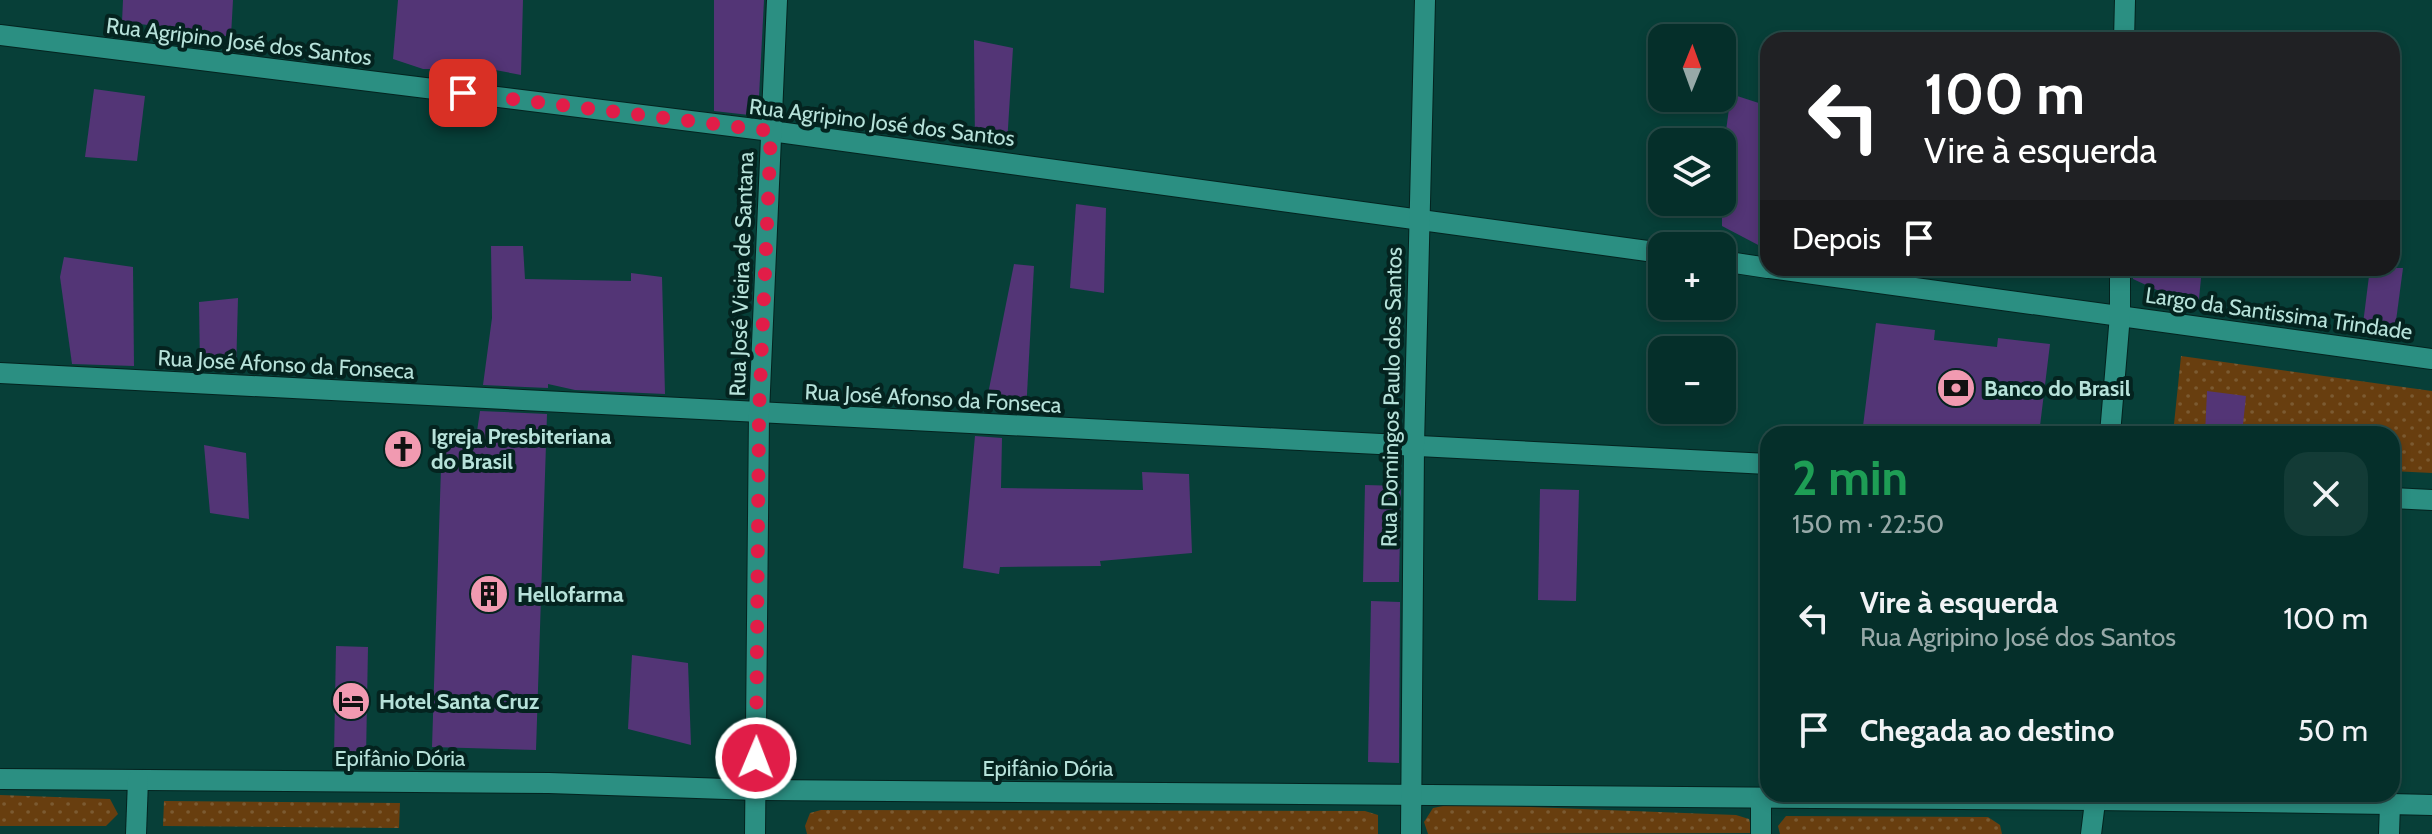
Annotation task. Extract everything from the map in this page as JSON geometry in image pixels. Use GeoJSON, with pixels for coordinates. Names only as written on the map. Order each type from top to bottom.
{"type":"FeatureCollection","features":[{"type":"Feature","properties":{"kind":"street","name":"Rua José Vieira de Santana"},"geometry":{"type":"LineString","coordinates":[[755,834],[759,413],[777,0]]}},
{"type":"Feature","properties":{"kind":"street","name":"Rua Domingos Paulo dos Santos"},"geometry":{"type":"LineString","coordinates":[[1411,834],[1414,445],[1425,0]]}},
{"type":"Feature","properties":{"kind":"street"},"geometry":{"type":"LineString","coordinates":[[2124,32],[2125,0]]}},
{"type":"Feature","properties":{"kind":"street","name":"Rua Agripino José dos Santos"},"geometry":{"type":"LineString","coordinates":[[0,35],[771,131],[1648,251]]}},
{"type":"Feature","properties":{"kind":"street"},"geometry":{"type":"LineString","coordinates":[[1736,263],[1760,267]]}},
{"type":"Feature","properties":{"kind":"street"},"geometry":{"type":"LineString","coordinates":[[1829,276],[2120,315]]}},
{"type":"Feature","properties":{"kind":"street"},"geometry":{"type":"LineString","coordinates":[[2111,426],[2120,315],[2120,276]]}},
{"type":"Feature","properties":{"kind":"street","name":"Largo da Santissima Trindade"},"geometry":{"type":"LineString","coordinates":[[2120,315],[2432,359]]}},
{"type":"Feature","properties":{"kind":"street","name":"Rua José Afonso da Fonseca"},"geometry":{"type":"LineString","coordinates":[[0,373],[1760,464]]}},
{"type":"Feature","properties":{"kind":"street"},"geometry":{"type":"LineString","coordinates":[[2400,498],[2432,500]]}},
{"type":"Feature","properties":{"kind":"street","name":"Epifânio Dória"},"geometry":{"type":"LineString","coordinates":[[0,779],[549,783],[756,790],[1760,798]]}},
{"type":"Feature","properties":{"kind":"street"},"geometry":{"type":"LineString","coordinates":[[136,834],[138,780]]}},
{"type":"Feature","properties":{"kind":"street"},"geometry":{"type":"LineString","coordinates":[[1761,802],[1761,834]]}},
{"type":"Feature","properties":{"kind":"street"},"geometry":{"type":"LineString","coordinates":[[2091,834],[2095,802]]}},
{"type":"Feature","properties":{"kind":"street","name":"Epifânio Dória"},"geometry":{"type":"LineString","coordinates":[[2306,802],[2432,805]]}},
{"type":"Feature","properties":{"kind":"street"},"geometry":{"type":"LineString","coordinates":[[2389,834],[2390,804]]}},
{"type":"Feature","properties":{"kind":"shaded area"},"geometry":{"type":"Polygon","coordinates":[[[2181,356],[2432,391],[2432,473],[2400,471],[2400,426],[2174,426],[2181,356]]]}},
{"type":"Feature","properties":{"kind":"shaded area"},"geometry":{"type":"Polygon","coordinates":[[[0,795],[110,799],[118,814],[106,826],[0,826],[0,795]]]}},
{"type":"Feature","properties":{"kind":"shaded area"},"geometry":{"type":"Polygon","coordinates":[[[164,801],[400,803],[399,828],[163,826],[164,801]]]}},
{"type":"Feature","properties":{"kind":"shaded area"},"geometry":{"type":"Polygon","coordinates":[[[1453,804],[1736,815],[1749,819],[1753,833],[1428,834],[1424,822],[1433,808],[1453,804]]]}},
{"type":"Feature","properties":{"kind":"shaded area"},"geometry":{"type":"Polygon","coordinates":[[[821,810],[1365,811],[1378,815],[1378,834],[807,834],[805,826],[810,813],[821,810]]]}},
{"type":"Feature","properties":{"kind":"shaded area"},"geometry":{"type":"Polygon","coordinates":[[[1786,816],[1988,817],[2000,825],[2002,834],[1780,834],[1778,826],[1786,816]]]}},
{"type":"Feature","properties":{"kind":"building"},"geometry":{"type":"Polygon","coordinates":[[[123,0],[233,0],[231,36],[200,36],[200,31],[122,22],[123,0]]]}},
{"type":"Feature","properties":{"kind":"building"},"geometry":{"type":"Polygon","coordinates":[[[398,0],[523,0],[521,75],[490,69],[423,69],[393,59],[398,0]]]}},
{"type":"Feature","properties":{"kind":"building"},"geometry":{"type":"Polygon","coordinates":[[[714,0],[764,0],[758,116],[714,111],[714,0]]]}},
{"type":"Feature","properties":{"kind":"building"},"geometry":{"type":"Polygon","coordinates":[[[974,40],[1013,48],[1007,144],[975,144],[974,40]]]}},
{"type":"Feature","properties":{"kind":"building"},"geometry":{"type":"Polygon","coordinates":[[[94,89],[145,96],[137,161],[85,157],[94,89]]]}},
{"type":"Feature","properties":{"kind":"building"},"geometry":{"type":"Polygon","coordinates":[[[1736,96],[1760,103],[1760,246],[1722,226],[1722,216],[1736,216],[1736,128],[1726,128],[1729,112],[1736,112],[1736,96]]]}},
{"type":"Feature","properties":{"kind":"building"},"geometry":{"type":"Polygon","coordinates":[[[1076,204],[1106,208],[1104,293],[1070,288],[1076,204]]]}},
{"type":"Feature","properties":{"kind":"building"},"geometry":{"type":"Polygon","coordinates":[[[491,246],[523,246],[525,279],[631,281],[631,273],[662,277],[665,394],[575,390],[548,384],[548,388],[483,385],[492,318],[491,246]]]}},
{"type":"Feature","properties":{"kind":"building"},"geometry":{"type":"Polygon","coordinates":[[[64,257],[133,267],[134,366],[72,364],[60,277],[64,257]]]}},
{"type":"Feature","properties":{"kind":"building"},"geometry":{"type":"Polygon","coordinates":[[[1014,264],[1034,266],[1026,412],[986,404],[1014,264]]]}},
{"type":"Feature","properties":{"kind":"building"},"geometry":{"type":"Polygon","coordinates":[[[2400,268],[2403,268],[2394,336],[2362,332],[2369,276],[2400,276],[2400,268]]]}},
{"type":"Feature","properties":{"kind":"building"},"geometry":{"type":"Polygon","coordinates":[[[2133,276],[2201,276],[2198,309],[2133,279],[2133,276]]]}},
{"type":"Feature","properties":{"kind":"building"},"geometry":{"type":"Polygon","coordinates":[[[238,298],[236,372],[200,369],[199,302],[238,298]]]}},
{"type":"Feature","properties":{"kind":"building","name":"Banco do Brasil"},"geometry":{"type":"Polygon","coordinates":[[[1876,323],[1935,330],[1934,340],[1997,347],[1998,338],[2050,344],[2040,426],[1863,426],[1876,323]]]}},
{"type":"Feature","properties":{"kind":"building"},"geometry":{"type":"Polygon","coordinates":[[[2207,391],[2246,396],[2243,426],[2205,426],[2207,391]]]}},
{"type":"Feature","properties":{"kind":"building","name":"Hellofarma"},"geometry":{"type":"Polygon","coordinates":[[[480,411],[547,414],[536,750],[432,747],[442,437],[476,438],[480,411]]]}},
{"type":"Feature","properties":{"kind":"building"},"geometry":{"type":"Polygon","coordinates":[[[975,436],[1002,438],[1001,488],[1143,490],[1142,472],[1189,474],[1192,553],[1100,561],[1101,566],[1000,567],[999,574],[963,568],[975,436]]]}},
{"type":"Feature","properties":{"kind":"building"},"geometry":{"type":"Polygon","coordinates":[[[204,445],[246,453],[249,519],[210,513],[204,445]]]}},
{"type":"Feature","properties":{"kind":"building"},"geometry":{"type":"Polygon","coordinates":[[[1365,485],[1401,486],[1399,582],[1363,582],[1365,485]]]}},
{"type":"Feature","properties":{"kind":"building"},"geometry":{"type":"Polygon","coordinates":[[[1540,489],[1579,490],[1576,601],[1538,600],[1540,489]]]}},
{"type":"Feature","properties":{"kind":"building"},"geometry":{"type":"Polygon","coordinates":[[[1371,601],[1400,602],[1399,763],[1368,762],[1371,601]]]}},
{"type":"Feature","properties":{"kind":"building","name":"Hotel Santa Cruz"},"geometry":{"type":"Polygon","coordinates":[[[336,646],[368,647],[366,757],[334,756],[336,646]]]}},
{"type":"Feature","properties":{"kind":"building"},"geometry":{"type":"Polygon","coordinates":[[[632,655],[688,663],[691,745],[628,729],[632,655]]]}},
{"type":"Feature","properties":{"kind":"place","name":"Banco do Brasil"},"geometry":{"type":"Point","coordinates":[1956,388]}},
{"type":"Feature","properties":{"kind":"place","name":"Igreja Presbiteriana do Brasil"},"geometry":{"type":"Point","coordinates":[403,449]}},
{"type":"Feature","properties":{"kind":"place","name":"Hellofarma"},"geometry":{"type":"Point","coordinates":[489,594]}},
{"type":"Feature","properties":{"kind":"place","name":"Hotel Santa Cruz"},"geometry":{"type":"Point","coordinates":[351,701]}},
{"type":"Feature","properties":{"kind":"route"},"geometry":{"type":"LineString","coordinates":[[463,93],[771,131],[759,413],[756,758]]}}]}
